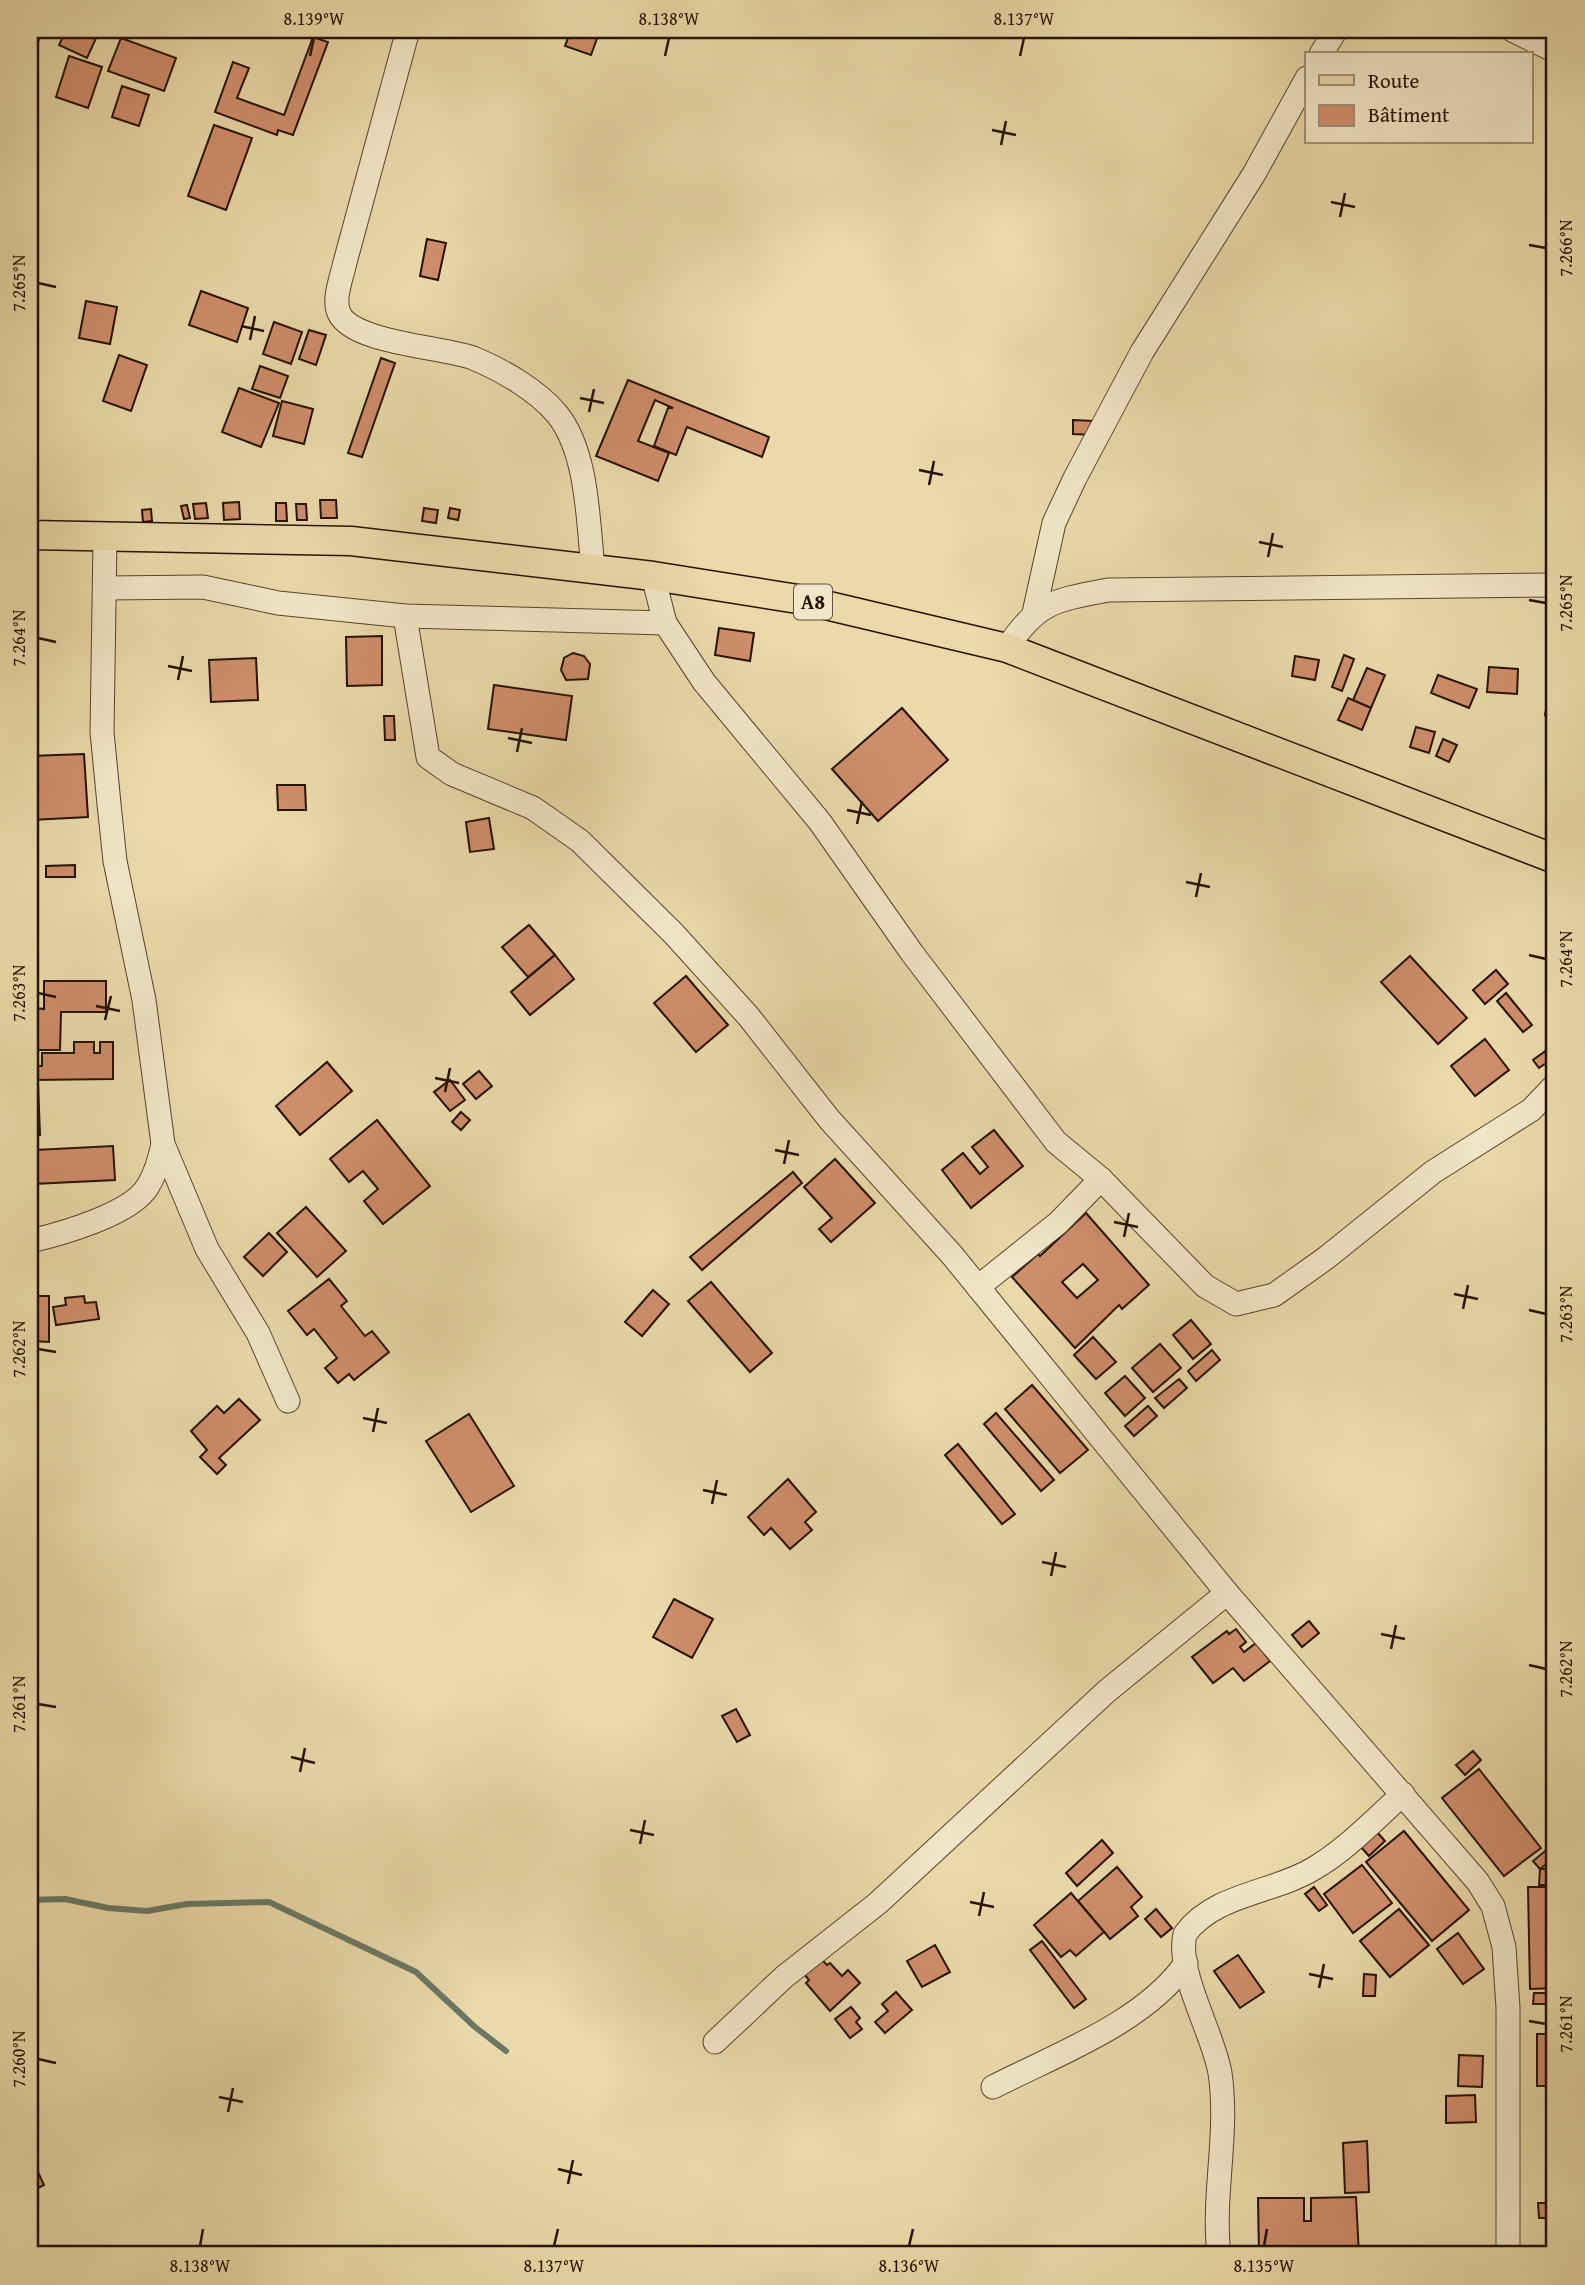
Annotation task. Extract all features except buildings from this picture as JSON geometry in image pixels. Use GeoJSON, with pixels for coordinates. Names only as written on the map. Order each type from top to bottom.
{"type":"FeatureCollection","features":[{"type":"Feature","properties":{"kind":"main road","name":"A8"},"geometry":{"type":"LineString","coordinates":[[30,535],[105,539],[351,541],[653,576],[804,600],[1007,648],[1555,859]]}},
{"type":"Feature","properties":{"kind":"street"},"geometry":{"type":"LineString","coordinates":[[408,30],[344,266],[337,300],[339,313],[347,325],[366,333],[471,358],[532,391],[558,415],[576,455],[586,491],[593,569]]}},
{"type":"Feature","properties":{"kind":"street"},"geometry":{"type":"LineString","coordinates":[[1322,52],[1336,30]]}},
{"type":"Feature","properties":{"kind":"street"},"geometry":{"type":"LineString","coordinates":[[1511,30],[1555,51]]}},
{"type":"Feature","properties":{"kind":"street"},"geometry":{"type":"LineString","coordinates":[[1034,614],[1054,523],[1075,478],[1142,352],[1254,174],[1305,82]]}},
{"type":"Feature","properties":{"kind":"street"},"geometry":{"type":"LineString","coordinates":[[105,539],[102,732],[116,861],[144,1000],[163,1144],[203,1240],[258,1333],[288,1401]]}},
{"type":"Feature","properties":{"kind":"street"},"geometry":{"type":"LineString","coordinates":[[653,576],[665,623],[704,682],[820,822],[912,953],[1056,1142],[1101,1179],[1205,1286],[1236,1304],[1274,1295],[1326,1258],[1433,1172],[1531,1110],[1555,1085]]}},
{"type":"Feature","properties":{"kind":"street"},"geometry":{"type":"LineString","coordinates":[[1007,648],[1023,624],[1034,614],[1067,597],[1108,590],[1555,585]]}},
{"type":"Feature","properties":{"kind":"street"},"geometry":{"type":"LineString","coordinates":[[106,588],[203,587],[278,603],[405,616],[665,623]]}},
{"type":"Feature","properties":{"kind":"street"},"geometry":{"type":"LineString","coordinates":[[405,616],[428,758],[452,774],[533,808],[580,841],[633,892],[749,1017],[829,1119],[978,1287],[1227,1593],[1478,1882],[1499,1922],[1508,2008],[1508,2255]]}},
{"type":"Feature","properties":{"kind":"street"},"geometry":{"type":"LineString","coordinates":[[30,1241],[114,1213],[131,1203],[148,1186],[163,1144]]}},
{"type":"Feature","properties":{"kind":"street"},"geometry":{"type":"LineString","coordinates":[[978,1287],[1058,1223],[1101,1179]]}},
{"type":"Feature","properties":{"kind":"street"},"geometry":{"type":"LineString","coordinates":[[715,2042],[784,1977],[878,1903],[1107,1691],[1227,1593]]}},
{"type":"Feature","properties":{"kind":"street"},"geometry":{"type":"LineString","coordinates":[[1219,2255],[1224,2136],[1220,2074],[1186,1963],[1184,1938],[1190,1927],[1226,1903],[1311,1871],[1336,1853],[1403,1794]]}},
{"type":"Feature","properties":{"kind":"street"},"geometry":{"type":"LineString","coordinates":[[993,2087],[1135,2013],[1168,1987],[1186,1963]]}},
{"type":"Feature","properties":{"kind":"waterway"},"geometry":{"type":"LineString","coordinates":[[30,1900],[65,1899],[108,1908],[147,1911],[187,1904],[269,1902],[416,1972],[475,2027],[506,2051]]}}]}
